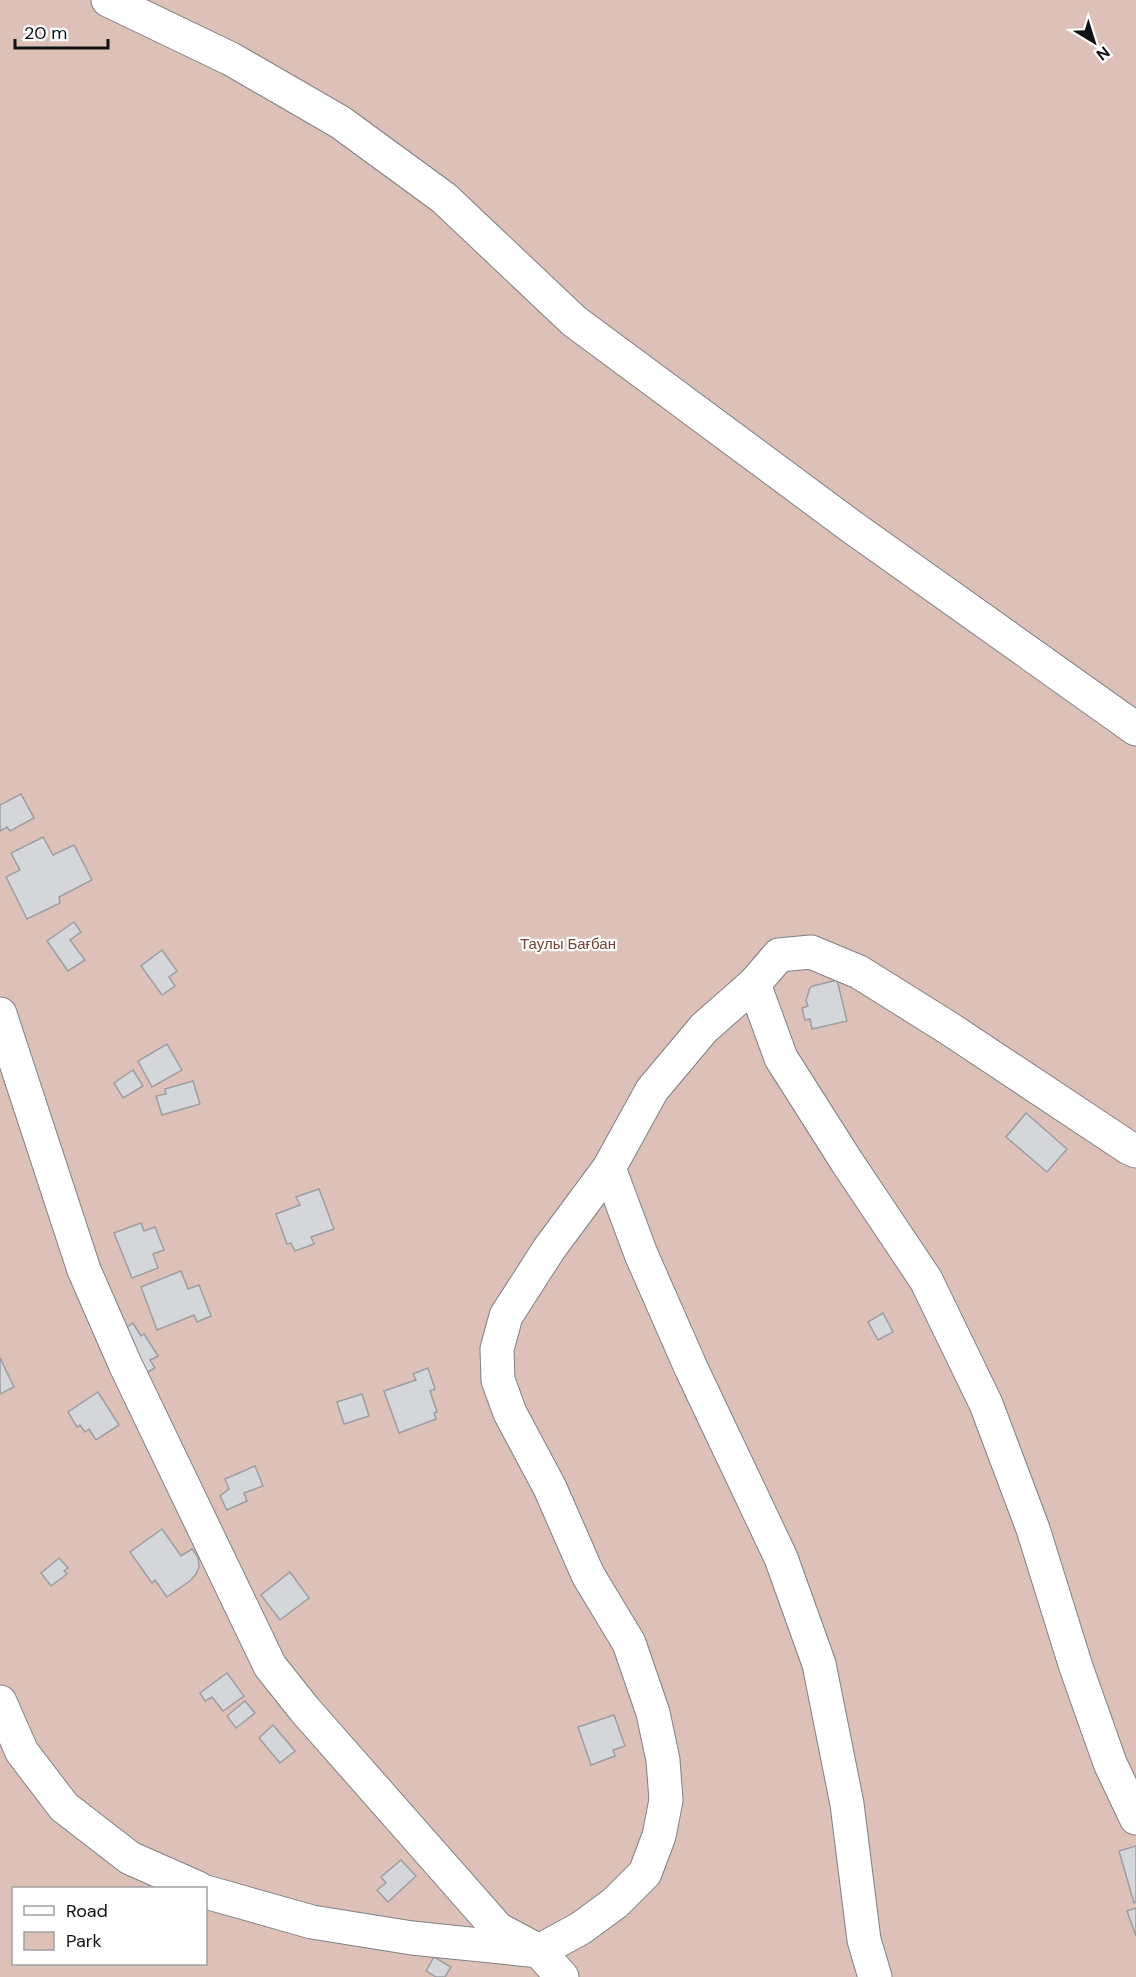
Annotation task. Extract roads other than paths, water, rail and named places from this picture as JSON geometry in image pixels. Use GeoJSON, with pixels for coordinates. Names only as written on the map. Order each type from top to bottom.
{"type":"FeatureCollection","features":[{"type":"Feature","properties":{"kind":"street"},"geometry":{"type":"LineString","coordinates":[[108,0],[231,59],[340,122],[444,198],[582,327],[861,534],[1136,729]]}},
{"type":"Feature","properties":{"kind":"street"},"geometry":{"type":"LineString","coordinates":[[207,1892],[312,1922],[412,1938],[539,1952],[581,1928],[615,1903],[645,1873],[659,1836],[666,1800],[663,1760],[653,1713],[629,1643],[588,1575],[550,1488],[510,1413],[498,1380],[497,1349],[506,1316],[549,1249],[609,1168],[652,1090],[704,1028],[754,984],[778,955],[811,952],[860,972],[1136,1151]]}},
{"type":"Feature","properties":{"kind":"street"},"geometry":{"type":"LineString","coordinates":[[754,984],[781,1058],[926,1280],[986,1404],[1033,1529],[1076,1667],[1124,1771],[1136,1818]]}},
{"type":"Feature","properties":{"kind":"street"},"geometry":{"type":"LineString","coordinates":[[0,1014],[84,1270],[125,1364],[270,1666],[305,1710],[498,1929],[539,1952],[562,1977]]}},
{"type":"Feature","properties":{"kind":"street"},"geometry":{"type":"LineString","coordinates":[[609,1168],[641,1254],[691,1368],[781,1558],[819,1664],[847,1804],[864,1940],[875,1977]]}},
{"type":"Feature","properties":{"kind":"street"},"geometry":{"type":"LineString","coordinates":[[0,1702],[22,1752],[64,1807],[130,1858],[196,1887]]}},
{"type":"Feature","properties":{"kind":"park label","name":"Таулы Бағбан"},"geometry":{"type":"Point","coordinates":[568,944]}}]}
